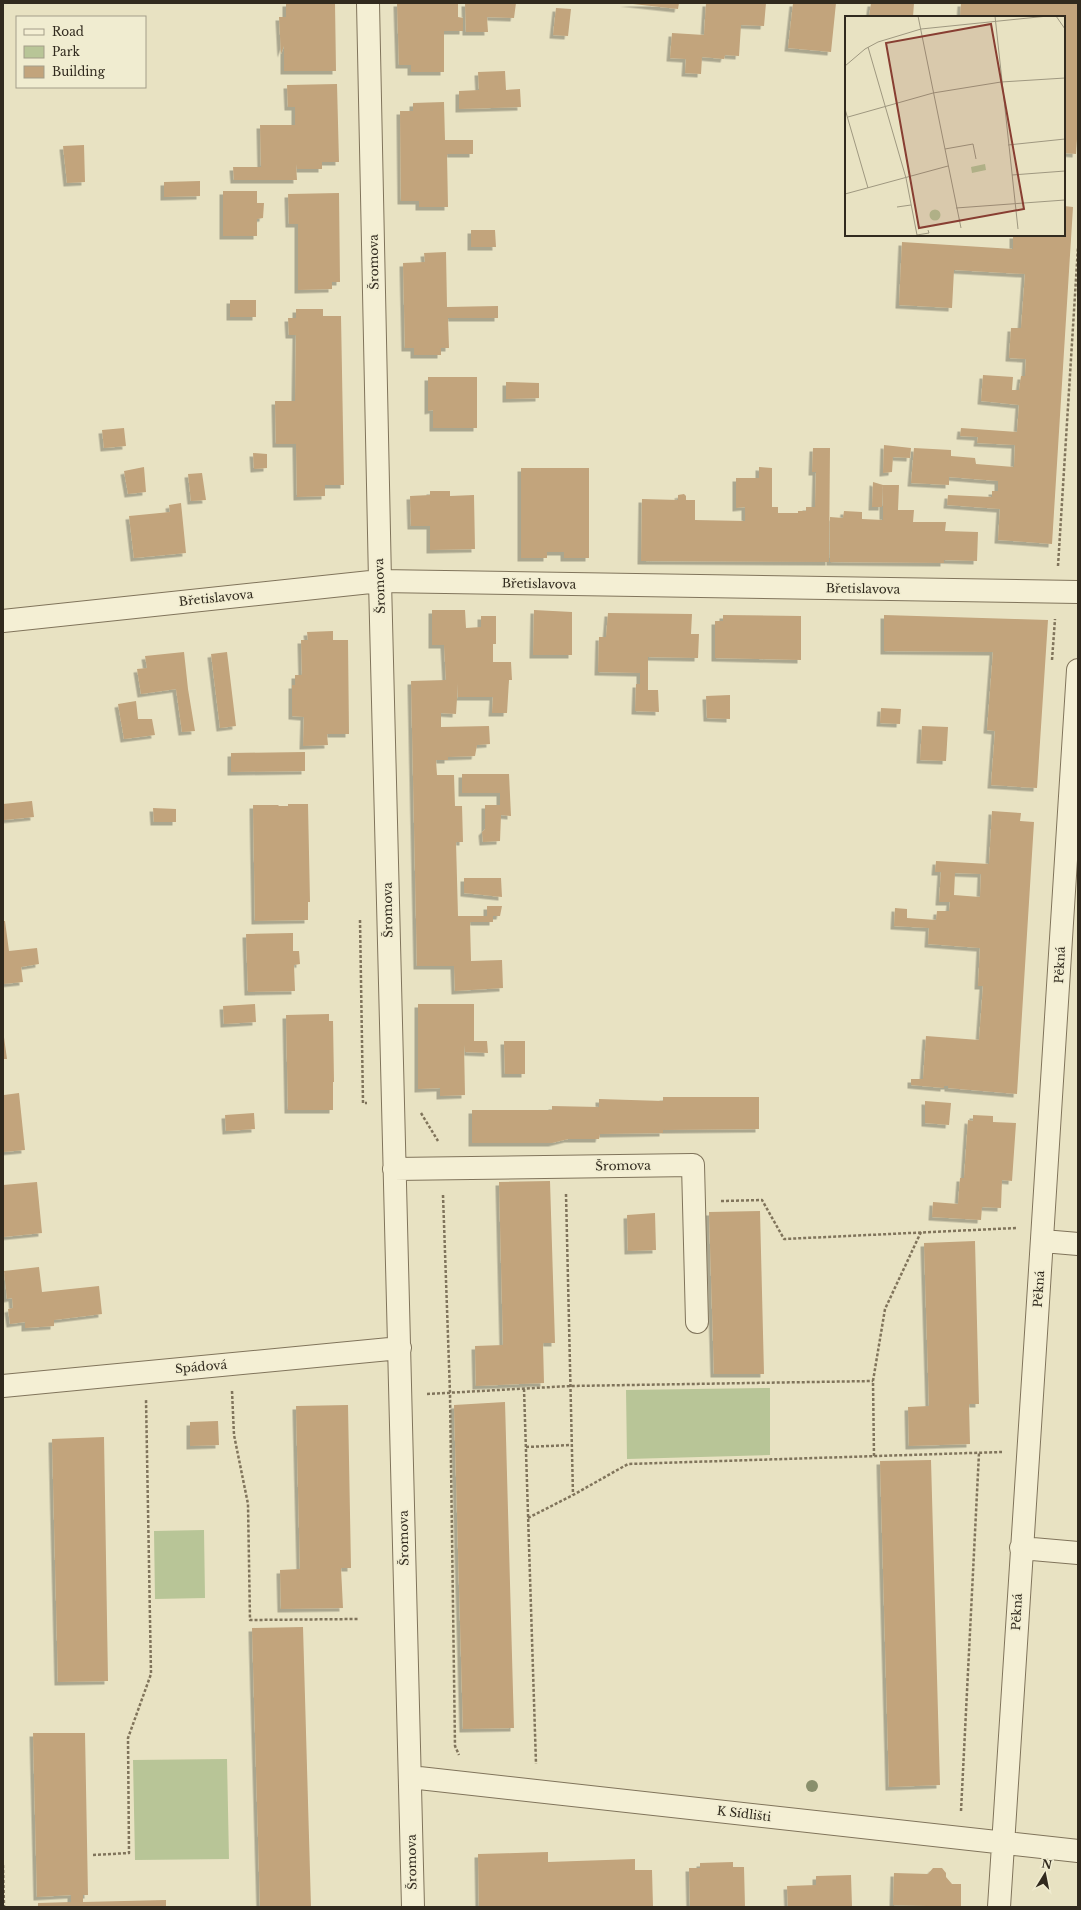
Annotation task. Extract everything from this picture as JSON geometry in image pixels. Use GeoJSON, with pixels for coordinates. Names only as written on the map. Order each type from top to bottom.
{"type":"FeatureCollection","features":[{"type":"Feature","properties":{"kind":"street","name":"Šromova"},"geometry":{"type":"LineString","coordinates":[[368,3],[380,581],[413,1907]]}},
{"type":"Feature","properties":{"kind":"street","name":"Břetislavova"},"geometry":{"type":"LineString","coordinates":[[3,621],[380,581],[1056,593],[1078,592]]}},
{"type":"Feature","properties":{"kind":"street","name":"Pěkná"},"geometry":{"type":"LineString","coordinates":[[999,1907],[1021,1548],[1044,1233],[1078,670]]}},
{"type":"Feature","properties":{"kind":"street","name":"Šromova"},"geometry":{"type":"LineString","coordinates":[[394,1169],[693,1164],[697,1322]]}},
{"type":"Feature","properties":{"kind":"street"},"geometry":{"type":"LineString","coordinates":[[1044,1233],[1078,1244]]}},
{"type":"Feature","properties":{"kind":"street","name":"Spádová"},"geometry":{"type":"LineString","coordinates":[[3,1386],[400,1348]]}},
{"type":"Feature","properties":{"kind":"street"},"geometry":{"type":"LineString","coordinates":[[1021,1548],[1078,1553]]}},
{"type":"Feature","properties":{"kind":"street","name":"K Sídlišti"},"geometry":{"type":"LineString","coordinates":[[410,1777],[1078,1851]]}},
{"type":"Feature","properties":{"kind":"path"},"geometry":{"type":"LineString","coordinates":[[1052,661],[1078,247]]}},
{"type":"Feature","properties":{"kind":"path"},"geometry":{"type":"LineString","coordinates":[[443,1187],[450,1393],[455,1746],[460,1757]]}},
{"type":"Feature","properties":{"kind":"path"},"geometry":{"type":"LineString","coordinates":[[566,1192],[573,1495]]}},
{"type":"Feature","properties":{"kind":"path"},"geometry":{"type":"LineString","coordinates":[[695,1202],[762,1200],[784,1239],[1009,1229],[1044,1233]]}},
{"type":"Feature","properties":{"kind":"path"},"geometry":{"type":"LineString","coordinates":[[874,1456],[873,1381],[885,1309],[921,1232]]}},
{"type":"Feature","properties":{"kind":"path"},"geometry":{"type":"LineString","coordinates":[[93,1855],[129,1853],[128,1738],[151,1674],[146,1372]]}},
{"type":"Feature","properties":{"kind":"path"},"geometry":{"type":"LineString","coordinates":[[401,1395],[570,1386],[873,1381]]}},
{"type":"Feature","properties":{"kind":"path"},"geometry":{"type":"LineString","coordinates":[[524,1389],[536,1770],[535,1790]]}},
{"type":"Feature","properties":{"kind":"path"},"geometry":{"type":"LineString","coordinates":[[232,1391],[234,1436],[248,1504],[250,1620],[358,1619]]}},
{"type":"Feature","properties":{"kind":"path"},"geometry":{"type":"LineString","coordinates":[[526,1446],[571,1446]]}},
{"type":"Feature","properties":{"kind":"path"},"geometry":{"type":"LineString","coordinates":[[528,1518],[628,1464],[1010,1451]]}},
{"type":"Feature","properties":{"kind":"path"},"geometry":{"type":"LineString","coordinates":[[954,1814],[961,1812],[979,1453]]}},
{"type":"Feature","properties":{"kind":"path"},"geometry":{"type":"LineString","coordinates":[[3,1866],[4,1907]]}},
{"type":"Feature","properties":{"kind":"green space"},"geometry":{"type":"Polygon","coordinates":[[[770,1388],[770,1455],[627,1459],[626,1390],[770,1388]]]}},
{"type":"Feature","properties":{"kind":"green space"},"geometry":{"type":"Polygon","coordinates":[[[204,1530],[205,1598],[155,1599],[154,1531],[204,1530]]]}},
{"type":"Feature","properties":{"kind":"green space"},"geometry":{"type":"Polygon","coordinates":[[[227,1759],[229,1859],[135,1860],[133,1760],[227,1759]]]}},
{"type":"Feature","properties":{"kind":"building"},"geometry":{"type":"Polygon","coordinates":[[[286,3],[335,3],[336,71],[284,71],[284,46],[281,54],[279,17],[286,17],[286,3]]]}},
{"type":"Feature","properties":{"kind":"building"},"geometry":{"type":"Polygon","coordinates":[[[397,3],[458,3],[458,17],[463,18],[463,31],[444,31],[444,72],[411,72],[411,65],[399,65],[397,3]]]}},
{"type":"Feature","properties":{"kind":"building"},"geometry":{"type":"Polygon","coordinates":[[[465,3],[516,3],[514,18],[487,17],[488,32],[466,32],[465,3]]]}},
{"type":"Feature","properties":{"kind":"building"},"geometry":{"type":"Polygon","coordinates":[[[624,3],[679,3],[678,9],[624,3]]]}},
{"type":"Feature","properties":{"kind":"building"},"geometry":{"type":"Polygon","coordinates":[[[706,3],[766,3],[764,26],[741,25],[739,56],[725,55],[724,59],[702,57],[701,74],[685,73],[686,59],[670,58],[672,33],[704,35],[706,3]]]}},
{"type":"Feature","properties":{"kind":"building"},"geometry":{"type":"Polygon","coordinates":[[[793,3],[836,3],[831,52],[788,48],[793,3]]]}},
{"type":"Feature","properties":{"kind":"building"},"geometry":{"type":"Polygon","coordinates":[[[871,3],[914,3],[913,16],[869,16],[871,3]]]}},
{"type":"Feature","properties":{"kind":"building"},"geometry":{"type":"Polygon","coordinates":[[[961,3],[1078,3],[1078,124],[1076,154],[1065,153],[1065,16],[960,16],[961,3]]]}},
{"type":"Feature","properties":{"kind":"building"},"geometry":{"type":"Polygon","coordinates":[[[556,8],[571,9],[568,36],[553,35],[556,8]]]}},
{"type":"Feature","properties":{"kind":"building"},"geometry":{"type":"Polygon","coordinates":[[[505,71],[506,90],[520,89],[521,107],[459,109],[459,91],[479,90],[478,72],[505,71]]]}},
{"type":"Feature","properties":{"kind":"building"},"geometry":{"type":"Polygon","coordinates":[[[337,84],[339,162],[322,162],[322,169],[297,169],[296,164],[297,180],[234,180],[233,167],[261,167],[260,125],[295,125],[295,107],[288,107],[287,85],[337,84]]]}},
{"type":"Feature","properties":{"kind":"building"},"geometry":{"type":"Polygon","coordinates":[[[444,102],[445,140],[473,140],[473,154],[447,154],[448,207],[419,207],[419,201],[401,201],[400,111],[413,111],[413,103],[444,102]]]}},
{"type":"Feature","properties":{"kind":"building"},"geometry":{"type":"Polygon","coordinates":[[[84,145],[85,182],[67,183],[63,146],[84,145]]]}},
{"type":"Feature","properties":{"kind":"building"},"geometry":{"type":"Polygon","coordinates":[[[200,181],[200,196],[164,197],[164,182],[200,181]]]}},
{"type":"Feature","properties":{"kind":"building"},"geometry":{"type":"Polygon","coordinates":[[[223,191],[257,191],[257,203],[264,203],[263,218],[257,219],[257,236],[223,236],[223,191]]]}},
{"type":"Feature","properties":{"kind":"building"},"geometry":{"type":"Polygon","coordinates":[[[339,193],[340,282],[332,282],[332,289],[298,290],[298,224],[289,224],[288,194],[339,193]]]}},
{"type":"Feature","properties":{"kind":"building"},"geometry":{"type":"Polygon","coordinates":[[[1065,206],[1073,207],[1052,544],[998,540],[1000,509],[947,505],[948,495],[992,497],[992,491],[998,491],[998,481],[949,477],[949,485],[911,483],[914,448],[951,450],[951,456],[975,458],[976,464],[1014,467],[1015,445],[977,443],[978,437],[960,436],[961,428],[1017,432],[1019,405],[981,401],[983,375],[1013,377],[1012,390],[1019,390],[1021,376],[1025,376],[1026,359],[1009,358],[1011,328],[1021,328],[1025,274],[954,270],[952,308],[899,305],[902,242],[1013,249],[1013,236],[1065,236],[1065,206]]]}},
{"type":"Feature","properties":{"kind":"building"},"geometry":{"type":"Polygon","coordinates":[[[471,230],[495,230],[496,247],[471,247],[471,230]]]}},
{"type":"Feature","properties":{"kind":"building"},"geometry":{"type":"Polygon","coordinates":[[[446,252],[447,307],[498,306],[498,318],[448,318],[449,348],[441,348],[441,355],[414,355],[414,348],[405,348],[403,263],[425,262],[424,253],[446,252]]]}},
{"type":"Feature","properties":{"kind":"building"},"geometry":{"type":"Polygon","coordinates":[[[230,300],[256,300],[256,317],[230,317],[230,300]]]}},
{"type":"Feature","properties":{"kind":"building"},"geometry":{"type":"Polygon","coordinates":[[[296,309],[323,309],[323,316],[341,316],[344,485],[325,485],[325,496],[297,497],[296,444],[276,444],[275,401],[295,401],[296,335],[289,335],[288,318],[296,318],[296,309]]]}},
{"type":"Feature","properties":{"kind":"building"},"geometry":{"type":"Polygon","coordinates":[[[428,377],[477,377],[477,428],[433,428],[433,410],[428,411],[428,377]]]}},
{"type":"Feature","properties":{"kind":"building"},"geometry":{"type":"Polygon","coordinates":[[[506,382],[539,383],[539,398],[506,399],[506,382]]]}},
{"type":"Feature","properties":{"kind":"building"},"geometry":{"type":"Polygon","coordinates":[[[124,428],[126,446],[104,448],[102,430],[124,428]]]}},
{"type":"Feature","properties":{"kind":"building"},"geometry":{"type":"Polygon","coordinates":[[[884,445],[911,448],[910,458],[893,457],[892,472],[883,473],[884,445]]]}},
{"type":"Feature","properties":{"kind":"building"},"geometry":{"type":"Polygon","coordinates":[[[813,448],[830,448],[829,562],[641,561],[642,499],[678,500],[678,495],[684,494],[686,496],[686,500],[695,500],[695,520],[745,521],[745,507],[736,508],[736,478],[759,478],[759,467],[772,468],[772,507],[778,507],[778,513],[798,513],[798,511],[806,511],[806,507],[815,507],[816,472],[812,472],[813,448]]]}},
{"type":"Feature","properties":{"kind":"building"},"geometry":{"type":"Polygon","coordinates":[[[253,453],[267,454],[267,468],[254,469],[253,453]]]}},
{"type":"Feature","properties":{"kind":"building"},"geometry":{"type":"Polygon","coordinates":[[[144,467],[146,492],[128,494],[124,471],[144,467]]]}},
{"type":"Feature","properties":{"kind":"building"},"geometry":{"type":"Polygon","coordinates":[[[521,468],[589,468],[589,558],[564,558],[564,552],[547,552],[547,558],[521,558],[521,468]]]}},
{"type":"Feature","properties":{"kind":"building"},"geometry":{"type":"Polygon","coordinates":[[[202,473],[206,500],[191,501],[188,474],[202,473]]]}},
{"type":"Feature","properties":{"kind":"building"},"geometry":{"type":"Polygon","coordinates":[[[873,482],[883,485],[882,507],[872,507],[873,482]]]}},
{"type":"Feature","properties":{"kind":"building"},"geometry":{"type":"Polygon","coordinates":[[[883,485],[899,485],[898,510],[914,510],[913,522],[946,522],[945,531],[978,532],[977,561],[944,560],[944,563],[830,562],[830,517],[843,518],[844,511],[862,512],[862,519],[883,520],[883,485]]]}},
{"type":"Feature","properties":{"kind":"building"},"geometry":{"type":"Polygon","coordinates":[[[430,491],[450,491],[450,496],[474,495],[475,549],[430,550],[430,526],[411,526],[410,496],[430,495],[430,491]]]}},
{"type":"Feature","properties":{"kind":"building"},"geometry":{"type":"Polygon","coordinates":[[[181,503],[186,553],[134,558],[129,516],[170,512],[169,505],[181,503]]]}},
{"type":"Feature","properties":{"kind":"building"},"geometry":{"type":"Polygon","coordinates":[[[432,610],[465,610],[466,628],[481,627],[481,616],[496,616],[496,644],[493,644],[493,662],[511,662],[512,680],[509,680],[507,713],[492,713],[493,697],[458,697],[458,683],[456,714],[441,713],[441,727],[489,726],[490,744],[477,745],[475,756],[448,757],[448,760],[436,760],[437,775],[454,775],[455,806],[462,806],[463,842],[456,842],[458,916],[487,916],[487,906],[502,906],[500,916],[493,916],[493,922],[470,922],[471,961],[502,960],[503,988],[455,991],[454,966],[417,966],[411,681],[446,680],[444,645],[432,645],[432,610]]]}},
{"type":"Feature","properties":{"kind":"building"},"geometry":{"type":"Polygon","coordinates":[[[534,610],[572,612],[572,655],[533,655],[534,610]]]}},
{"type":"Feature","properties":{"kind":"building"},"geometry":{"type":"Polygon","coordinates":[[[608,613],[692,614],[691,634],[699,634],[698,658],[648,657],[648,690],[658,690],[659,712],[635,711],[636,684],[640,684],[640,673],[598,672],[599,637],[606,637],[608,613]]]}},
{"type":"Feature","properties":{"kind":"building"},"geometry":{"type":"Polygon","coordinates":[[[723,615],[801,616],[801,660],[715,658],[715,621],[723,621],[723,615]]]}},
{"type":"Feature","properties":{"kind":"building"},"geometry":{"type":"Polygon","coordinates":[[[884,615],[1048,620],[1037,788],[991,785],[995,731],[987,730],[993,652],[884,651],[884,615]]]}},
{"type":"Feature","properties":{"kind":"building"},"geometry":{"type":"Polygon","coordinates":[[[333,631],[333,640],[348,640],[349,734],[327,734],[328,745],[303,746],[304,717],[292,716],[292,685],[295,685],[295,675],[302,675],[301,640],[308,640],[307,632],[333,631]]]}},
{"type":"Feature","properties":{"kind":"building"},"geometry":{"type":"Polygon","coordinates":[[[184,652],[195,731],[182,732],[176,689],[141,694],[137,669],[147,668],[145,656],[184,652]]]}},
{"type":"Feature","properties":{"kind":"building"},"geometry":{"type":"Polygon","coordinates":[[[227,652],[236,726],[220,728],[211,654],[227,652]]]}},
{"type":"Feature","properties":{"kind":"building"},"geometry":{"type":"Polygon","coordinates":[[[730,695],[730,719],[707,718],[706,696],[730,695]]]}},
{"type":"Feature","properties":{"kind":"building"},"geometry":{"type":"Polygon","coordinates":[[[136,701],[138,719],[152,719],[155,735],[124,739],[118,704],[136,701]]]}},
{"type":"Feature","properties":{"kind":"building"},"geometry":{"type":"Polygon","coordinates":[[[881,708],[901,709],[900,724],[880,723],[881,708]]]}},
{"type":"Feature","properties":{"kind":"building"},"geometry":{"type":"Polygon","coordinates":[[[922,726],[948,727],[946,761],[920,760],[922,726]]]}},
{"type":"Feature","properties":{"kind":"building"},"geometry":{"type":"Polygon","coordinates":[[[305,752],[305,771],[231,772],[231,753],[305,752]]]}},
{"type":"Feature","properties":{"kind":"building"},"geometry":{"type":"Polygon","coordinates":[[[462,774],[509,774],[511,816],[501,815],[500,841],[483,842],[482,832],[485,829],[485,805],[500,805],[500,793],[462,793],[462,774]]]}},
{"type":"Feature","properties":{"kind":"building"},"geometry":{"type":"Polygon","coordinates":[[[32,801],[34,817],[4,820],[3,804],[32,801]]]}},
{"type":"Feature","properties":{"kind":"building"},"geometry":{"type":"Polygon","coordinates":[[[288,804],[308,804],[310,902],[308,902],[308,920],[255,921],[253,805],[288,806],[288,804]]]}},
{"type":"Feature","properties":{"kind":"building"},"geometry":{"type":"Polygon","coordinates":[[[153,808],[176,809],[176,822],[154,822],[153,808]]]}},
{"type":"Feature","properties":{"kind":"building"},"geometry":{"type":"Polygon","coordinates":[[[992,811],[1021,813],[1020,821],[1034,822],[1017,1094],[948,1088],[948,1086],[944,1086],[944,1088],[911,1085],[911,1079],[923,1079],[926,1036],[979,1040],[983,986],[978,986],[980,948],[928,944],[929,928],[894,926],[895,908],[907,909],[907,918],[936,920],[937,911],[949,911],[950,902],[939,902],[941,872],[935,872],[936,861],[989,864],[992,811]],[[955,873],[954,895],[980,897],[981,874],[955,873]]]}},
{"type":"Feature","properties":{"kind":"building"},"geometry":{"type":"Polygon","coordinates":[[[464,878],[501,878],[502,897],[464,893],[464,878]]]}},
{"type":"Feature","properties":{"kind":"building"},"geometry":{"type":"Polygon","coordinates":[[[3,921],[5,921],[9,951],[37,948],[39,964],[21,967],[23,982],[3,984],[3,921]]]}},
{"type":"Feature","properties":{"kind":"building"},"geometry":{"type":"Polygon","coordinates":[[[293,933],[293,951],[299,951],[300,964],[294,965],[295,991],[248,992],[246,934],[293,933]]]}},
{"type":"Feature","properties":{"kind":"building"},"geometry":{"type":"Polygon","coordinates":[[[255,1004],[256,1022],[224,1024],[223,1006],[255,1004]]]}},
{"type":"Feature","properties":{"kind":"building"},"geometry":{"type":"Polygon","coordinates":[[[418,1004],[474,1004],[474,1041],[487,1041],[488,1053],[465,1052],[464,1045],[465,1095],[440,1096],[440,1088],[418,1089],[418,1004]]]}},
{"type":"Feature","properties":{"kind":"building"},"geometry":{"type":"Polygon","coordinates":[[[329,1014],[329,1021],[333,1021],[333,1110],[288,1110],[286,1015],[329,1014]]]}},
{"type":"Feature","properties":{"kind":"building"},"geometry":{"type":"Polygon","coordinates":[[[3,1030],[7,1059],[3,1059],[3,1030]]]}},
{"type":"Feature","properties":{"kind":"building"},"geometry":{"type":"Polygon","coordinates":[[[504,1041],[525,1041],[525,1074],[505,1074],[504,1041]]]}},
{"type":"Feature","properties":{"kind":"building"},"geometry":{"type":"Polygon","coordinates":[[[19,1093],[25,1150],[3,1152],[4,1095],[19,1093]]]}},
{"type":"Feature","properties":{"kind":"building"},"geometry":{"type":"Polygon","coordinates":[[[663,1097],[759,1097],[759,1129],[663,1130],[663,1133],[600,1134],[599,1139],[568,1139],[552,1143],[472,1143],[472,1110],[552,1110],[552,1106],[599,1107],[599,1099],[663,1101],[663,1097]]]}},
{"type":"Feature","properties":{"kind":"building"},"geometry":{"type":"Polygon","coordinates":[[[925,1101],[951,1103],[949,1125],[925,1123],[925,1101]]]}},
{"type":"Feature","properties":{"kind":"building"},"geometry":{"type":"Polygon","coordinates":[[[254,1113],[255,1129],[226,1131],[225,1115],[254,1113]]]}},
{"type":"Feature","properties":{"kind":"building"},"geometry":{"type":"Polygon","coordinates":[[[973,1115],[993,1116],[993,1122],[1016,1123],[1012,1181],[1002,1180],[1001,1208],[982,1207],[981,1220],[932,1217],[933,1202],[958,1204],[960,1178],[964,1178],[968,1120],[973,1121],[973,1115]]]}},
{"type":"Feature","properties":{"kind":"building"},"geometry":{"type":"Polygon","coordinates":[[[550,1181],[555,1343],[543,1343],[544,1383],[476,1386],[475,1346],[503,1345],[499,1182],[550,1181]]]}},
{"type":"Feature","properties":{"kind":"building"},"geometry":{"type":"Polygon","coordinates":[[[37,1182],[42,1233],[3,1237],[3,1185],[37,1182]]]}},
{"type":"Feature","properties":{"kind":"building"},"geometry":{"type":"Polygon","coordinates":[[[760,1211],[764,1374],[714,1374],[709,1212],[760,1211]]]}},
{"type":"Feature","properties":{"kind":"building"},"geometry":{"type":"Polygon","coordinates":[[[655,1213],[656,1250],[628,1251],[627,1215],[655,1213]]]}},
{"type":"Feature","properties":{"kind":"building"},"geometry":{"type":"Polygon","coordinates":[[[975,1241],[979,1404],[969,1404],[970,1444],[909,1446],[908,1407],[929,1406],[924,1243],[975,1241]]]}},
{"type":"Feature","properties":{"kind":"building"},"geometry":{"type":"Polygon","coordinates":[[[39,1267],[42,1292],[99,1286],[102,1314],[54,1320],[54,1326],[25,1328],[25,1322],[10,1324],[8,1309],[13,1308],[12,1298],[7,1299],[4,1271],[39,1267]]]}},
{"type":"Feature","properties":{"kind":"building"},"geometry":{"type":"Polygon","coordinates":[[[505,1402],[514,1728],[463,1729],[454,1405],[505,1402]]]}},
{"type":"Feature","properties":{"kind":"building"},"geometry":{"type":"Polygon","coordinates":[[[348,1405],[351,1568],[341,1568],[343,1608],[281,1609],[280,1570],[300,1569],[296,1406],[348,1405]]]}},
{"type":"Feature","properties":{"kind":"building"},"geometry":{"type":"Polygon","coordinates":[[[218,1421],[219,1445],[190,1446],[190,1422],[218,1421]]]}},
{"type":"Feature","properties":{"kind":"building"},"geometry":{"type":"Polygon","coordinates":[[[104,1437],[108,1681],[58,1682],[52,1439],[104,1437]]]}},
{"type":"Feature","properties":{"kind":"building"},"geometry":{"type":"Polygon","coordinates":[[[931,1460],[940,1785],[889,1787],[880,1461],[931,1460]]]}},
{"type":"Feature","properties":{"kind":"building"},"geometry":{"type":"Polygon","coordinates":[[[303,1627],[311,1907],[260,1907],[252,1628],[303,1627]]]}},
{"type":"Feature","properties":{"kind":"building"},"geometry":{"type":"Polygon","coordinates":[[[33,1733],[85,1733],[88,1895],[83,1895],[83,1902],[166,1900],[166,1907],[38,1907],[38,1903],[71,1902],[71,1895],[37,1897],[33,1733]]]}},
{"type":"Feature","properties":{"kind":"building"},"geometry":{"type":"Polygon","coordinates":[[[548,1852],[548,1862],[635,1859],[635,1870],[652,1870],[653,1907],[479,1907],[478,1854],[548,1852]]]}},
{"type":"Feature","properties":{"kind":"building"},"geometry":{"type":"Polygon","coordinates":[[[733,1862],[733,1867],[744,1867],[745,1907],[690,1907],[689,1868],[700,1868],[700,1863],[733,1862]]]}},
{"type":"Feature","properties":{"kind":"building"},"geometry":{"type":"Polygon","coordinates":[[[933,1868],[942,1868],[946,1873],[946,1877],[952,1884],[961,1884],[961,1907],[893,1905],[894,1873],[928,1874],[933,1868]]]}},
{"type":"Feature","properties":{"kind":"building"},"geometry":{"type":"Polygon","coordinates":[[[851,1875],[852,1907],[788,1907],[787,1886],[816,1885],[816,1876],[851,1875]]]}}]}
